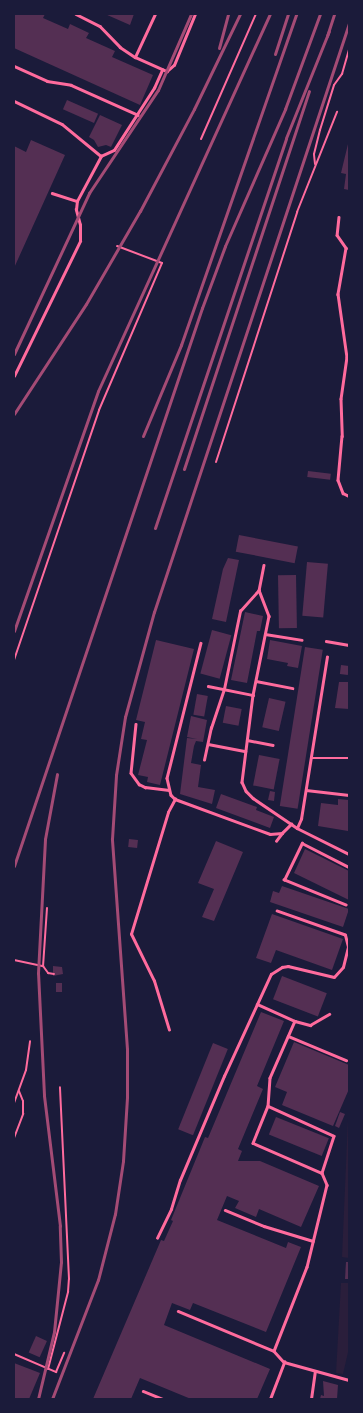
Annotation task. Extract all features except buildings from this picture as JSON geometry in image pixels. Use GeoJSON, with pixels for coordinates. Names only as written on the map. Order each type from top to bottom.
{"type":"FeatureCollection","features":[{"type":"Feature","properties":{"kind":"lane"},"geometry":{"type":"LineString","coordinates":[[76,14],[100,26],[120,47],[135,57],[162,70],[171,70],[195,14]]}},
{"type":"Feature","properties":{"kind":"lane"},"geometry":{"type":"LineString","coordinates":[[135,57],[155,14]]}},
{"type":"Feature","properties":{"kind":"lane"},"geometry":{"type":"LineString","coordinates":[[14,66],[47,81],[71,85],[138,115]]}},
{"type":"Feature","properties":{"kind":"lane"},"geometry":{"type":"LineString","coordinates":[[14,376],[80,241],[80,225],[76,210],[77,201],[101,156],[114,150],[138,115],[162,70]]}},
{"type":"Feature","properties":{"kind":"lane"},"geometry":{"type":"LineString","coordinates":[[14,101],[62,124],[101,156]]}},
{"type":"Feature","properties":{"kind":"lane"},"geometry":{"type":"LineString","coordinates":[[52,193],[77,201]]}},
{"type":"Feature","properties":{"kind":"lane"},"geometry":{"type":"LineString","coordinates":[[339,217],[337,235],[346,248],[338,294],[347,358],[341,399],[342,436],[338,480],[343,493],[349,496]]}},
{"type":"Feature","properties":{"kind":"lane"},"geometry":{"type":"LineString","coordinates":[[204,760],[224,689],[240,611],[259,590],[264,565]]}},
{"type":"Feature","properties":{"kind":"lane"},"geometry":{"type":"LineString","coordinates":[[259,590],[269,616],[253,695],[242,782],[246,791],[291,824],[349,854]]}},
{"type":"Feature","properties":{"kind":"lane"},"geometry":{"type":"LineString","coordinates":[[265,634],[302,640]]}},
{"type":"Feature","properties":{"kind":"lane"},"geometry":{"type":"LineString","coordinates":[[326,641],[349,645]]}},
{"type":"Feature","properties":{"kind":"lane"},"geometry":{"type":"LineString","coordinates":[[201,644],[168,778],[169,790],[175,799],[270,834],[282,833]]}},
{"type":"Feature","properties":{"kind":"lane"},"geometry":{"type":"LineString","coordinates":[[297,828],[306,790],[327,656]]}},
{"type":"Feature","properties":{"kind":"lane"},"geometry":{"type":"LineString","coordinates":[[256,681],[292,688]]}},
{"type":"Feature","properties":{"kind":"lane"},"geometry":{"type":"LineString","coordinates":[[208,686],[253,695]]}},
{"type":"Feature","properties":{"kind":"lane"},"geometry":{"type":"LineString","coordinates":[[136,724],[130,773],[139,784],[145,787],[169,790]]}},
{"type":"Feature","properties":{"kind":"lane"},"geometry":{"type":"LineString","coordinates":[[247,740],[273,745]]}},
{"type":"Feature","properties":{"kind":"lane"},"geometry":{"type":"LineString","coordinates":[[208,744],[245,751]]}},
{"type":"Feature","properties":{"kind":"lane"},"geometry":{"type":"LineString","coordinates":[[310,758],[349,758]]}},
{"type":"Feature","properties":{"kind":"lane"},"geometry":{"type":"LineString","coordinates":[[306,790],[349,795]]}},
{"type":"Feature","properties":{"kind":"lane"},"geometry":{"type":"LineString","coordinates":[[169,1030],[154,981],[130,934],[168,812],[175,799]]}},
{"type":"Feature","properties":{"kind":"lane"},"geometry":{"type":"LineString","coordinates":[[276,841],[291,824]]}},
{"type":"Feature","properties":{"kind":"lane"},"geometry":{"type":"LineString","coordinates":[[346,905],[284,880],[302,843],[349,867]]}},
{"type":"Feature","properties":{"kind":"lane"},"geometry":{"type":"LineString","coordinates":[[157,1238],[171,1209],[180,1180],[224,1076],[271,974],[276,969],[288,966],[334,977],[343,967],[348,946],[345,935],[277,910]]}},
{"type":"Feature","properties":{"kind":"lane"},"geometry":{"type":"LineString","coordinates":[[257,1004],[295,1021],[310,1025],[329,1014]]}},
{"type":"Feature","properties":{"kind":"lane"},"geometry":{"type":"LineString","coordinates":[[295,1021],[270,1078],[268,1106],[253,1143],[322,1173]]}},
{"type":"Feature","properties":{"kind":"lane"},"geometry":{"type":"LineString","coordinates":[[288,1036],[346,1060]]}},
{"type":"Feature","properties":{"kind":"lane"},"geometry":{"type":"LineString","coordinates":[[268,1106],[334,1136],[322,1173],[327,1185],[307,1267],[274,1351]]}},
{"type":"Feature","properties":{"kind":"lane"},"geometry":{"type":"LineString","coordinates":[[225,1210],[264,1226],[313,1241]]}},
{"type":"Feature","properties":{"kind":"lane"},"geometry":{"type":"LineString","coordinates":[[178,1311],[274,1351],[284,1362],[315,1372],[349,1380]]}},
{"type":"Feature","properties":{"kind":"lane"},"geometry":{"type":"LineString","coordinates":[[270,1399],[284,1362]]}},
{"type":"Feature","properties":{"kind":"lane"},"geometry":{"type":"LineString","coordinates":[[311,1399],[315,1372]]}},
{"type":"Feature","properties":{"kind":"lane"},"geometry":{"type":"LineString","coordinates":[[143,1391],[163,1399]]}},
{"type":"Feature","properties":{"kind":"path"},"geometry":{"type":"LineString","coordinates":[[201,139],[256,14]]}},
{"type":"Feature","properties":{"kind":"path"},"geometry":{"type":"LineString","coordinates":[[315,165],[314,154],[320,130],[334,85],[342,74],[349,49]]}},
{"type":"Feature","properties":{"kind":"path"},"geometry":{"type":"LineString","coordinates":[[216,462],[297,212],[337,112]]}},
{"type":"Feature","properties":{"kind":"path"},"geometry":{"type":"LineString","coordinates":[[14,660],[99,410],[162,263],[142,257],[117,246]]}},
{"type":"Feature","properties":{"kind":"path"},"geometry":{"type":"LineString","coordinates":[[47,908],[44,966],[47,972],[54,974]]}},
{"type":"Feature","properties":{"kind":"path"},"geometry":{"type":"LineString","coordinates":[[14,960],[44,966]]}},
{"type":"Feature","properties":{"kind":"path"},"geometry":{"type":"LineString","coordinates":[[14,1103],[26,1070],[30,1041]]}},
{"type":"Feature","properties":{"kind":"path"},"geometry":{"type":"LineString","coordinates":[[48,1369],[68,1292],[69,1279],[62,1172],[65,1158],[60,1086]]}},
{"type":"Feature","properties":{"kind":"path"},"geometry":{"type":"LineString","coordinates":[[14,1138],[20,1127],[23,1114],[23,1101],[19,1091]]}},
{"type":"Feature","properties":{"kind":"path"},"geometry":{"type":"LineString","coordinates":[[14,1354],[56,1372],[64,1353]]}},
{"type":"Feature","properties":{"kind":"shaded area"},"geometry":{"type":"Polygon","coordinates":[[[349,1095],[349,1258],[342,1257],[349,1095]]]}},
{"type":"Feature","properties":{"kind":"shaded area"},"geometry":{"type":"Polygon","coordinates":[[[341,1283],[349,1283],[349,1348],[343,1374],[336,1373],[341,1283]]]}},
{"type":"Feature","properties":{"kind":"railway"},"geometry":{"type":"LineString","coordinates":[[14,354],[89,193],[158,90],[191,14]]}},
{"type":"Feature","properties":{"kind":"railway"},"geometry":{"type":"LineString","coordinates":[[219,48],[228,14]]}},
{"type":"Feature","properties":{"kind":"railway"},"geometry":{"type":"LineString","coordinates":[[14,414],[86,304],[140,211],[194,109],[240,14]]}},
{"type":"Feature","properties":{"kind":"railway"},"geometry":{"type":"LineString","coordinates":[[14,631],[98,391],[270,14]]}},
{"type":"Feature","properties":{"kind":"railway"},"geometry":{"type":"LineString","coordinates":[[275,54],[288,14]]}},
{"type":"Feature","properties":{"kind":"railway"},"geometry":{"type":"LineString","coordinates":[[143,436],[181,345],[296,14]]}},
{"type":"Feature","properties":{"kind":"railway"},"geometry":{"type":"LineString","coordinates":[[14,866],[202,308],[225,246],[285,109],[320,14]]}},
{"type":"Feature","properties":{"kind":"railway"},"geometry":{"type":"LineString","coordinates":[[327,36],[334,14]]}},
{"type":"Feature","properties":{"kind":"railway"},"geometry":{"type":"LineString","coordinates":[[52,1399],[98,1280],[115,1214],[123,1161],[127,1097],[127,1049],[112,839],[116,775],[125,717],[154,612],[349,23]]}},
{"type":"Feature","properties":{"kind":"railway"},"geometry":{"type":"LineString","coordinates":[[155,528],[286,138],[329,31]]}},
{"type":"Feature","properties":{"kind":"railway"},"geometry":{"type":"LineString","coordinates":[[184,469],[309,91]]}},
{"type":"Feature","properties":{"kind":"railway"},"geometry":{"type":"LineString","coordinates":[[38,1399],[54,1332],[61,1262],[60,1226],[44,1095],[38,973],[45,839],[57,774]]}}]}
